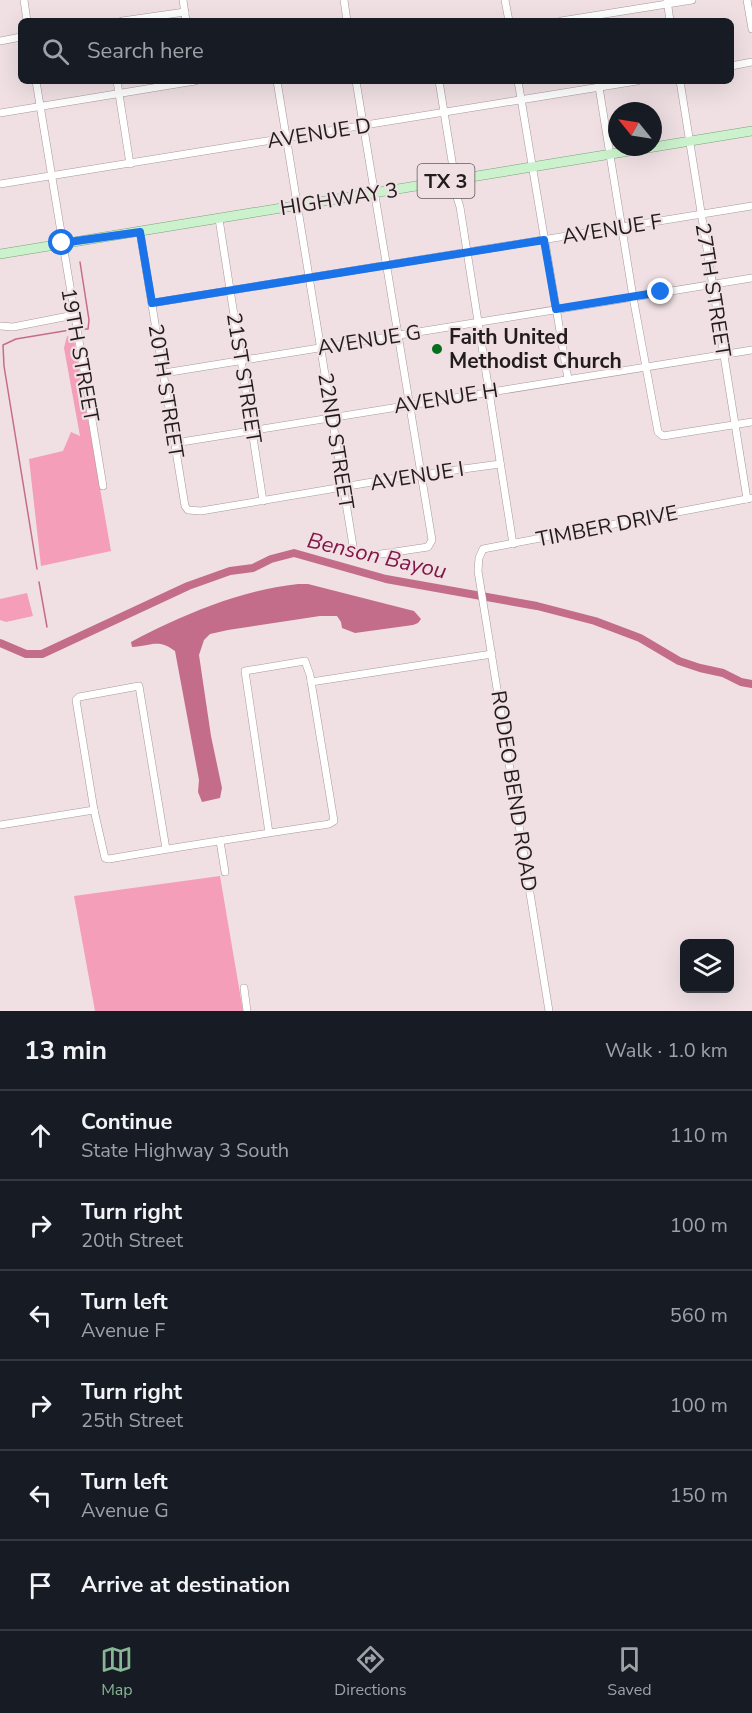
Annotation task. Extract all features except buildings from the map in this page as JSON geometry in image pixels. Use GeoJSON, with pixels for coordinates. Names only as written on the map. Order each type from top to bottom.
{"type":"FeatureCollection","features":[{"type":"Feature","properties":{"kind":"main road","name":"HIGHWAY 3"},"geometry":{"type":"LineString","coordinates":[[662,146],[752,131]]}},
{"type":"Feature","properties":{"kind":"main road","name":"HIGHWAY 3"},"geometry":{"type":"LineString","coordinates":[[140,232],[608,154]]}},
{"type":"Feature","properties":{"kind":"main road","name":"TX 3"},"geometry":{"type":"LineString","coordinates":[[0,254],[140,232]]}},
{"type":"Feature","properties":{"kind":"street"},"geometry":{"type":"LineString","coordinates":[[24,0],[27,18]]}},
{"type":"Feature","properties":{"kind":"street"},"geometry":{"type":"LineString","coordinates":[[183,0],[186,18]]}},
{"type":"Feature","properties":{"kind":"street"},"geometry":{"type":"LineString","coordinates":[[344,0],[347,18]]}},
{"type":"Feature","properties":{"kind":"street"},"geometry":{"type":"LineString","coordinates":[[506,0],[509,18]]}},
{"type":"Feature","properties":{"kind":"street"},"geometry":{"type":"LineString","coordinates":[[592,18],[667,2],[692,0]]}},
{"type":"Feature","properties":{"kind":"street"},"geometry":{"type":"LineString","coordinates":[[747,0],[752,29]]}},
{"type":"Feature","properties":{"kind":"street"},"geometry":{"type":"LineString","coordinates":[[667,2],[670,18]]}},
{"type":"Feature","properties":{"kind":"street"},"geometry":{"type":"LineString","coordinates":[[143,18],[185,12]]}},
{"type":"Feature","properties":{"kind":"street"},"geometry":{"type":"LineString","coordinates":[[0,41],[18,38]]}},
{"type":"Feature","properties":{"kind":"street"},"geometry":{"type":"LineString","coordinates":[[734,65],[752,62]]}},
{"type":"Feature","properties":{"kind":"street","name":"19TH STREET"},"geometry":{"type":"LineString","coordinates":[[36,84],[103,486]]}},
{"type":"Feature","properties":{"kind":"street"},"geometry":{"type":"LineString","coordinates":[[118,84],[130,164]]}},
{"type":"Feature","properties":{"kind":"street"},"geometry":{"type":"LineString","coordinates":[[0,113],[176,84]]}},
{"type":"Feature","properties":{"kind":"street","name":"22ND STREET"},"geometry":{"type":"LineString","coordinates":[[277,84],[354,552],[361,557],[428,547],[432,540],[422,475]]}},
{"type":"Feature","properties":{"kind":"street"},"geometry":{"type":"LineString","coordinates":[[356,84],[422,475]]}},
{"type":"Feature","properties":{"kind":"street"},"geometry":{"type":"LineString","coordinates":[[439,84],[513,544]]}},
{"type":"Feature","properties":{"kind":"street"},"geometry":{"type":"LineString","coordinates":[[518,84],[568,379]]}},
{"type":"Feature","properties":{"kind":"street"},"geometry":{"type":"LineString","coordinates":[[598,84],[608,142]]}},
{"type":"Feature","properties":{"kind":"street","name":"AVENUE D"},"geometry":{"type":"LineString","coordinates":[[0,184],[521,100],[598,84]]}},
{"type":"Feature","properties":{"kind":"street","name":"27TH STREET"},"geometry":{"type":"LineString","coordinates":[[680,84],[723,354],[749,498]]}},
{"type":"Feature","properties":{"kind":"street"},"geometry":{"type":"LineString","coordinates":[[610,156],[633,297],[660,435],[752,422]]}},
{"type":"Feature","properties":{"kind":"street","name":"AVENUE F"},"geometry":{"type":"LineString","coordinates":[[152,303],[752,206]]}},
{"type":"Feature","properties":{"kind":"street","name":"21ST STREET"},"geometry":{"type":"LineString","coordinates":[[219,219],[263,501]]}},
{"type":"Feature","properties":{"kind":"street","name":"20TH STREET"},"geometry":{"type":"LineString","coordinates":[[140,232],[185,506],[192,511]]}},
{"type":"Feature","properties":{"kind":"street","name":"AVENUE G"},"geometry":{"type":"LineString","coordinates":[[164,373],[752,278]]}},
{"type":"Feature","properties":{"kind":"street"},"geometry":{"type":"LineString","coordinates":[[0,326],[13,327],[74,315]]}},
{"type":"Feature","properties":{"kind":"street","name":"AVENUE H"},"geometry":{"type":"LineString","coordinates":[[175,443],[752,350]]}},
{"type":"Feature","properties":{"kind":"street","name":"AVENUE I"},"geometry":{"type":"LineString","coordinates":[[192,511],[500,464]]}},
{"type":"Feature","properties":{"kind":"street","name":"TIMBER DRIVE"},"geometry":{"type":"LineString","coordinates":[[478,571],[479,558],[483,549],[749,498]]}},
{"type":"Feature","properties":{"kind":"street","name":"RODEO BEND ROAD"},"geometry":{"type":"LineString","coordinates":[[478,571],[549,1011]]}},
{"type":"Feature","properties":{"kind":"street"},"geometry":{"type":"LineString","coordinates":[[312,682],[492,654]]}},
{"type":"Feature","properties":{"kind":"street"},"geometry":{"type":"LineString","coordinates":[[166,849],[139,686],[79,697],[76,700],[101,851],[105,858],[166,849],[220,841],[329,824],[334,821],[312,682],[304,661],[245,671],[269,833]]}},
{"type":"Feature","properties":{"kind":"street"},"geometry":{"type":"LineString","coordinates":[[0,825],[94,810]]}},
{"type":"Feature","properties":{"kind":"street"},"geometry":{"type":"LineString","coordinates":[[220,841],[225,872]]}},
{"type":"Feature","properties":{"kind":"street"},"geometry":{"type":"LineString","coordinates":[[244,988],[247,1011]]}},
{"type":"Feature","properties":{"kind":"shaded area"},"geometry":{"type":"Polygon","coordinates":[[[67,336],[74,340],[111,551],[41,566],[29,459],[63,451],[71,432],[80,436],[64,348],[67,336]]]}},
{"type":"Feature","properties":{"kind":"shaded area"},"geometry":{"type":"Polygon","coordinates":[[[308,584],[414,611],[421,619],[413,625],[355,633],[342,628],[337,616],[320,616],[210,634],[204,640],[199,655],[211,736],[222,788],[220,798],[202,802],[198,792],[199,780],[175,651],[159,644],[132,647],[131,642],[169,623],[216,604],[264,590],[308,584]]]}},
{"type":"Feature","properties":{"kind":"shaded area"},"geometry":{"type":"Polygon","coordinates":[[[27,593],[33,616],[6,622],[0,620],[0,599],[27,593]]]}},
{"type":"Feature","properties":{"kind":"shaded area"},"geometry":{"type":"Polygon","coordinates":[[[220,876],[243,1011],[95,1011],[74,896],[220,876]]]}},
{"type":"Feature","properties":{"kind":"waterway"},"geometry":{"type":"LineString","coordinates":[[80,262],[89,320],[88,329],[83,329]]}},
{"type":"Feature","properties":{"kind":"waterway"},"geometry":{"type":"LineString","coordinates":[[37,569],[4,366],[3,345],[16,339],[70,330]]}},
{"type":"Feature","properties":{"kind":"waterway","name":"Benson Bayou"},"geometry":{"type":"LineString","coordinates":[[0,643],[26,654],[42,654],[188,586],[230,571],[253,568],[271,559],[294,553],[386,579],[537,606],[595,621],[640,638],[679,661],[752,684]]}},
{"type":"Feature","properties":{"kind":"waterway"},"geometry":{"type":"LineString","coordinates":[[39,582],[47,627]]}},
{"type":"Feature","properties":{"kind":"place","name":"Faith United Methodist Church"},"geometry":{"type":"Point","coordinates":[437,349]}},
{"type":"Feature","properties":{"kind":"route"},"geometry":{"type":"LineString","coordinates":[[62,243],[140,232],[152,303],[544,240],[556,309],[661,292]]}}]}
